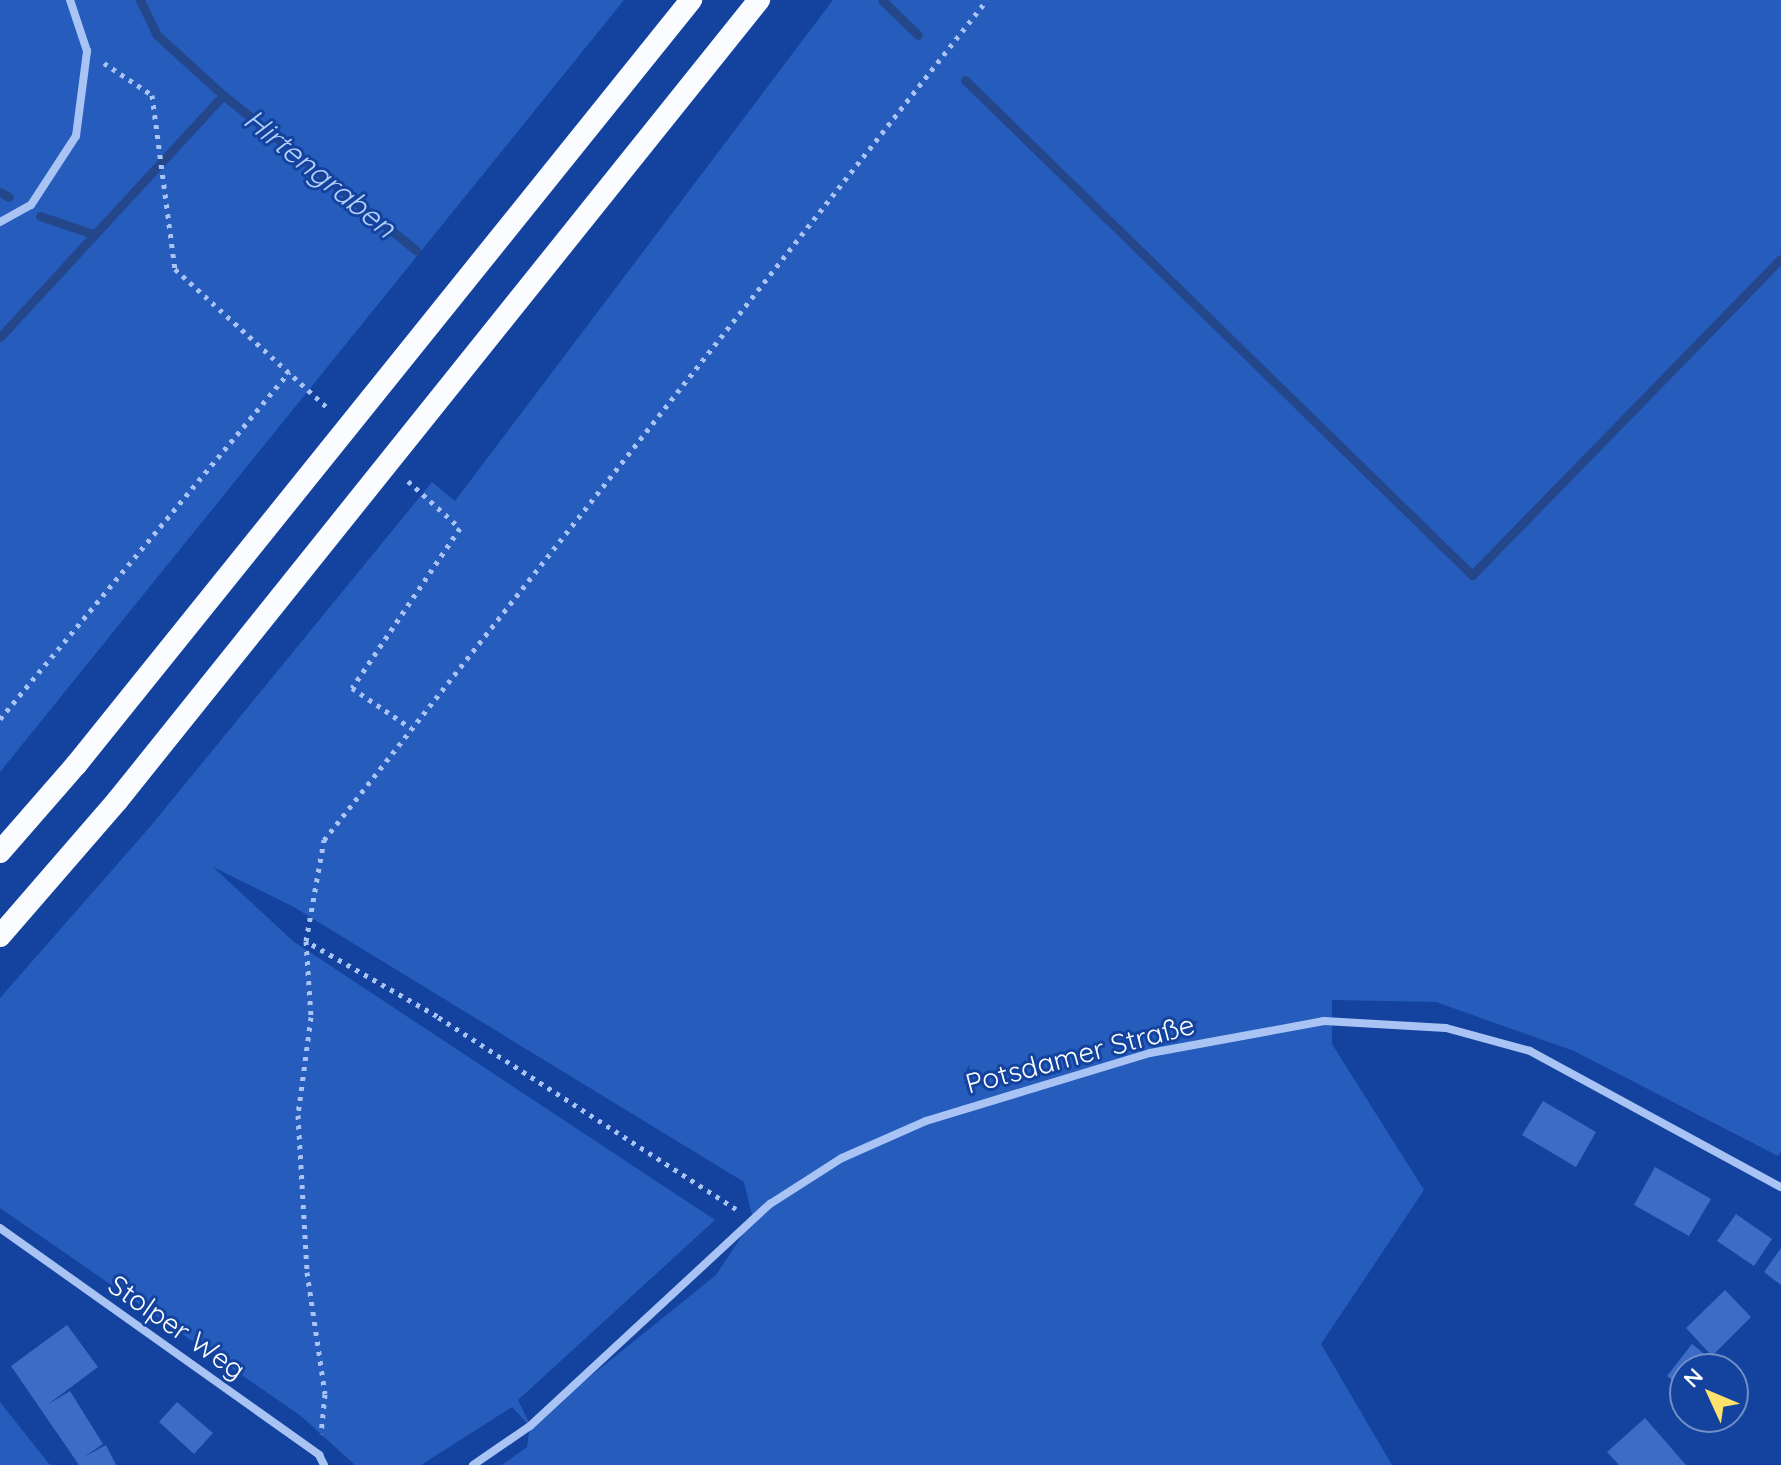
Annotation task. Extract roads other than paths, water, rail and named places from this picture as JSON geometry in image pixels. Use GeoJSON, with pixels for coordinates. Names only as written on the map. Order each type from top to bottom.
{"type":"FeatureCollection","features":[{"type":"Feature","properties":{"kind":"highway"},"geometry":{"type":"LineString","coordinates":[[0,852],[76,765],[691,0]]}},
{"type":"Feature","properties":{"kind":"highway"},"geometry":{"type":"LineString","coordinates":[[0,936],[117,801],[759,0]]}},
{"type":"Feature","properties":{"kind":"street"},"geometry":{"type":"LineString","coordinates":[[0,222],[31,205],[76,136],[87,51],[70,0]]}},
{"type":"Feature","properties":{"kind":"street","name":"Potsdamer Straße"},"geometry":{"type":"LineString","coordinates":[[473,1465],[530,1426],[753,1219],[842,1158],[926,1121],[1150,1053],[1324,1021],[1446,1028],[1530,1051],[1781,1187]]}},
{"type":"Feature","properties":{"kind":"street","name":"Stolper Weg"},"geometry":{"type":"LineString","coordinates":[[0,1228],[319,1455],[324,1465]]}},
{"type":"Feature","properties":{"kind":"waterway","name":"Hirtengraben"},"geometry":{"type":"LineString","coordinates":[[0,337],[223,95],[157,35],[140,0]]}},
{"type":"Feature","properties":{"kind":"waterway"},"geometry":{"type":"LineString","coordinates":[[882,0],[918,35]]}},
{"type":"Feature","properties":{"kind":"waterway"},"geometry":{"type":"LineString","coordinates":[[965,80],[1472,575],[1780,259]]}},
{"type":"Feature","properties":{"kind":"waterway","name":"Hirtengraben"},"geometry":{"type":"LineString","coordinates":[[223,95],[416,250]]}},
{"type":"Feature","properties":{"kind":"waterway","name":"Hirtengraben"},"geometry":{"type":"LineString","coordinates":[[0,192],[9,197]]}},
{"type":"Feature","properties":{"kind":"waterway","name":"Hirtengraben"},"geometry":{"type":"LineString","coordinates":[[40,216],[93,234]]}}]}
